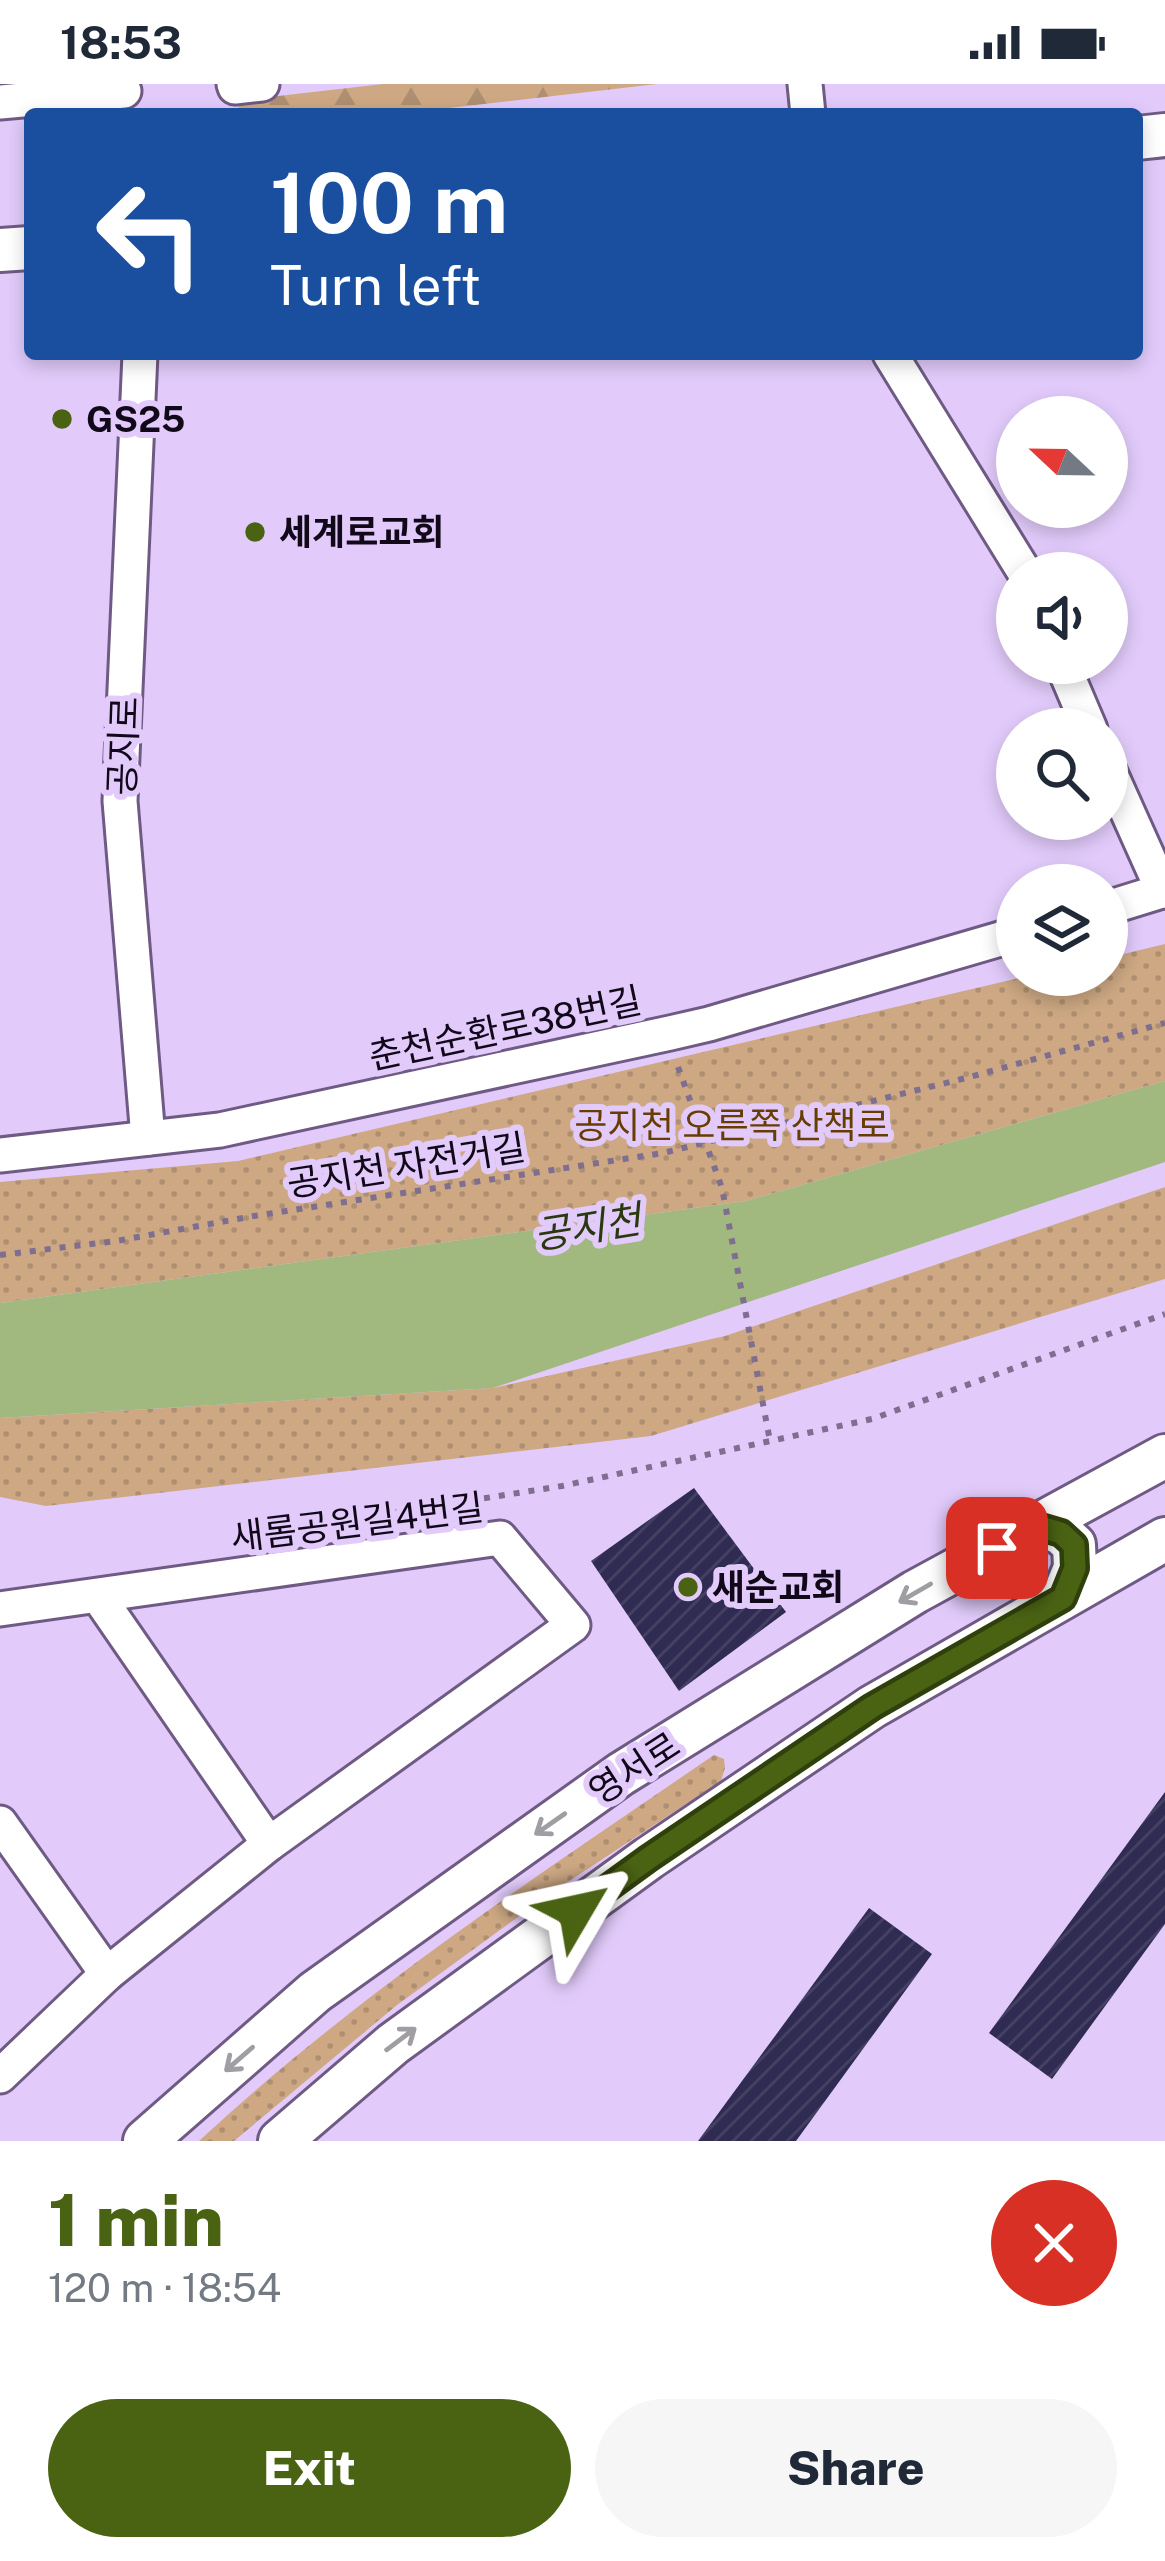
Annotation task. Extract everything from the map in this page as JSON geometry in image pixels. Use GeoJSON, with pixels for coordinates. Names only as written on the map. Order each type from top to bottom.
{"type":"FeatureCollection","features":[{"type":"Feature","properties":{"kind":"street"},"geometry":{"type":"LineString","coordinates":[[234,84],[262,84]]}},
{"type":"Feature","properties":{"kind":"street"},"geometry":{"type":"LineString","coordinates":[[0,102],[125,96]]}},
{"type":"Feature","properties":{"kind":"street","name":"공지로"},"geometry":{"type":"LineString","coordinates":[[140,360],[120,801],[148,1138]]}},
{"type":"Feature","properties":{"kind":"street"},"geometry":{"type":"LineString","coordinates":[[894,360],[1012,552]]}},
{"type":"Feature","properties":{"kind":"street"},"geometry":{"type":"LineString","coordinates":[[1128,812],[1164,891],[1128,902]]}},
{"type":"Feature","properties":{"kind":"street","name":"춘천순환로38번길"},"geometry":{"type":"LineString","coordinates":[[0,1155],[220,1130],[709,1024],[996,940]]}},
{"type":"Feature","properties":{"kind":"street","name":"영서로"},"geometry":{"type":"LineString","coordinates":[[145,2141],[315,1992],[621,1774],[916,1592],[1165,1456]]}},
{"type":"Feature","properties":{"kind":"street"},"geometry":{"type":"LineString","coordinates":[[1037,1526],[1061,1533],[1074,1545],[1075,1568],[1063,1598]]}},
{"type":"Feature","properties":{"kind":"street","name":"새롬공원길4번길"},"geometry":{"type":"LineString","coordinates":[[0,1609],[500,1538],[573,1625],[269,1844],[107,1974],[0,2076]]}},
{"type":"Feature","properties":{"kind":"street"},"geometry":{"type":"LineString","coordinates":[[280,2141],[393,2044],[649,1858],[872,1707],[1165,1539]]}},
{"type":"Feature","properties":{"kind":"street"},"geometry":{"type":"LineString","coordinates":[[98,1596],[269,1844]]}},
{"type":"Feature","properties":{"kind":"street"},"geometry":{"type":"LineString","coordinates":[[0,1823],[107,1974]]}},
{"type":"Feature","properties":{"kind":"path","name":"공지천 자전거길"},"geometry":{"type":"LineString","coordinates":[[0,1255],[663,1153],[1165,1023]]}},
{"type":"Feature","properties":{"kind":"path"},"geometry":{"type":"LineString","coordinates":[[673,1053],[722,1188],[770,1442]]}},
{"type":"Feature","properties":{"kind":"path"},"geometry":{"type":"LineString","coordinates":[[315,1525],[562,1486],[872,1419],[1165,1314]]}},
{"type":"Feature","properties":{"kind":"green space"},"geometry":{"type":"Polygon","coordinates":[[[383,84],[657,84],[449,108],[238,108],[243,100],[383,84]]]}},
{"type":"Feature","properties":{"kind":"green space","name":"공지천 오른쪽 산책로"},"geometry":{"type":"Polygon","coordinates":[[[1165,944],[1165,1081],[746,1201],[0,1303],[0,1182],[238,1161],[996,983],[996,996],[1128,996],[1128,953],[1165,944]]]}},
{"type":"Feature","properties":{"kind":"green space"},"geometry":{"type":"Polygon","coordinates":[[[1165,1187],[1165,1279],[651,1436],[46,1506],[0,1497],[0,1418],[493,1388],[725,1336],[1165,1187]]]}},
{"type":"Feature","properties":{"kind":"green space"},"geometry":{"type":"Polygon","coordinates":[[[714,1755],[724,1759],[721,1781],[551,1893],[397,2005],[234,2141],[199,2141],[384,1987],[714,1755]]]}},
{"type":"Feature","properties":{"kind":"water","name":"공지천"},"geometry":{"type":"Polygon","coordinates":[[[1165,1081],[1165,1162],[493,1388],[0,1418],[0,1303],[746,1201],[1165,1081]]]}},
{"type":"Feature","properties":{"kind":"building","name":"새순교회"},"geometry":{"type":"Polygon","coordinates":[[[694,1488],[786,1612],[679,1691],[591,1561],[694,1488]]]}},
{"type":"Feature","properties":{"kind":"building"},"geometry":{"type":"Polygon","coordinates":[[[1165,1792],[1165,1924],[1052,2079],[989,2033],[1165,1792]]]}},
{"type":"Feature","properties":{"kind":"building"},"geometry":{"type":"Polygon","coordinates":[[[869,1908],[932,1954],[796,2141],[698,2141],[869,1908]]]}},
{"type":"Feature","properties":{"kind":"place","name":"GS25"},"geometry":{"type":"Point","coordinates":[62,419]}},
{"type":"Feature","properties":{"kind":"place","name":"세계로교회"},"geometry":{"type":"Point","coordinates":[255,532]}},
{"type":"Feature","properties":{"kind":"place","name":"새순교회"},"geometry":{"type":"Point","coordinates":[688,1587]}},
{"type":"Feature","properties":{"kind":"route"},"geometry":{"type":"LineString","coordinates":[[576,1911],[872,1707],[1063,1598],[1075,1568],[1074,1545],[1061,1533],[1037,1526],[997,1548]]}}]}
